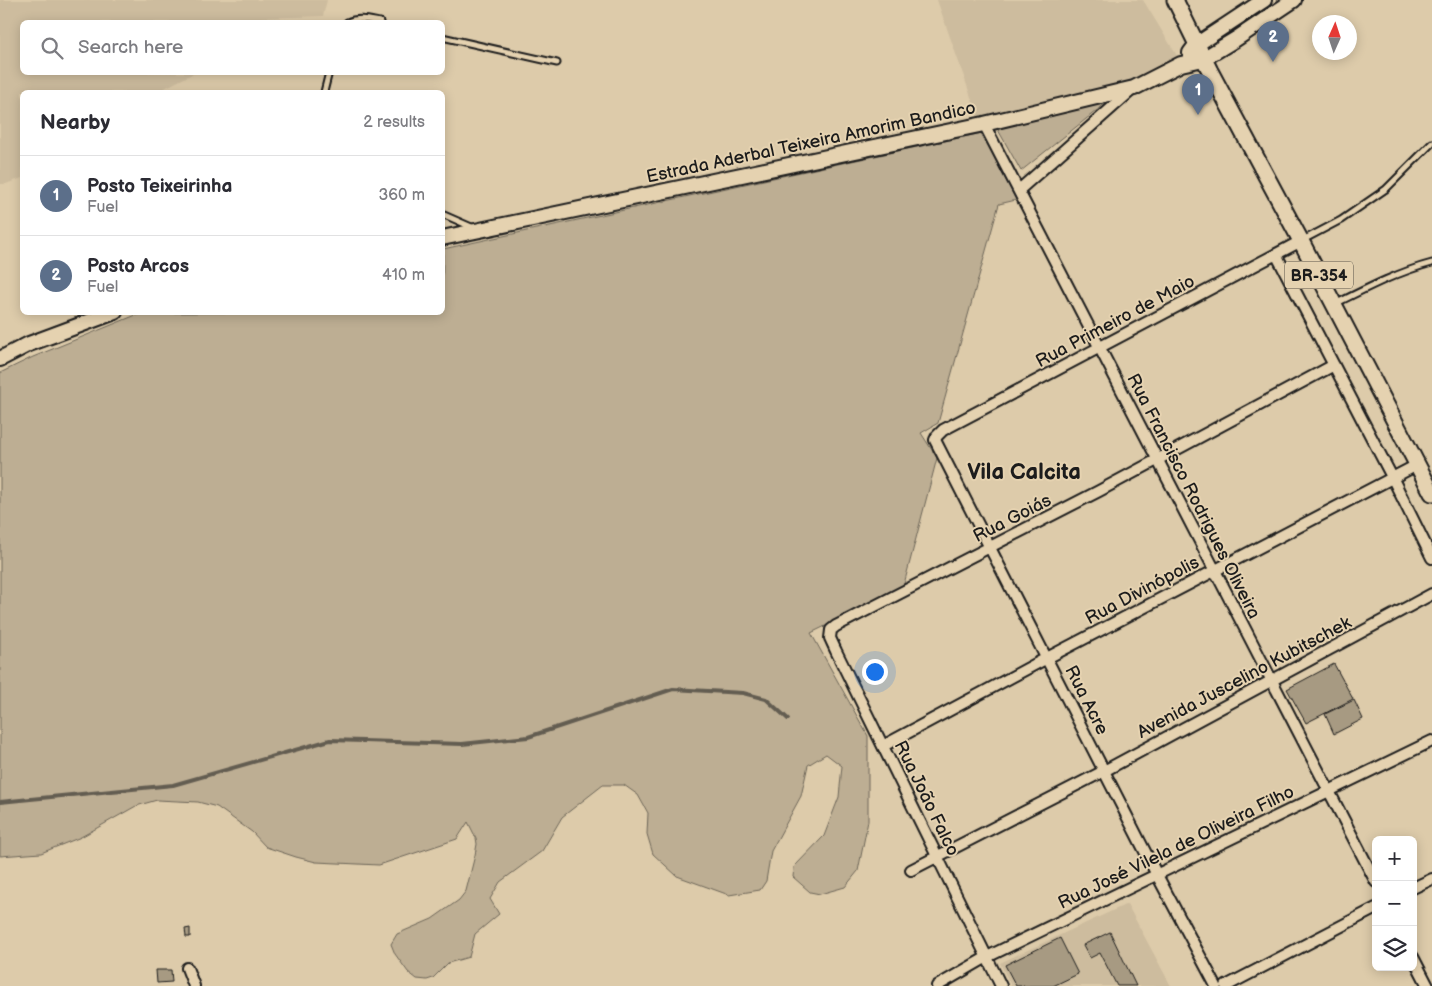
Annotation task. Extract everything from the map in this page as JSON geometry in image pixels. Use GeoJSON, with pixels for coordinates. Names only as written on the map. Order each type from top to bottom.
{"type":"FeatureCollection","features":[{"type":"Feature","properties":{"kind":"main road","name":"BR-354"},"geometry":{"type":"LineString","coordinates":[[1176,0],[1196,45],[1301,240],[1432,494]]}},
{"type":"Feature","properties":{"kind":"main road","name":"Estrada Aderbal Teixeira Amorim Bandico"},"geometry":{"type":"LineString","coordinates":[[1181,64],[1196,45],[1264,0]]}},
{"type":"Feature","properties":{"kind":"main road","name":"Estrada Aderbal Teixeira Amorim Bandico"},"geometry":{"type":"LineString","coordinates":[[445,237],[984,124],[1134,88],[1181,64],[1204,59],[1294,0]]}},
{"type":"Feature","properties":{"kind":"main road"},"geometry":{"type":"LineString","coordinates":[[0,358],[29,344],[107,315]]}},
{"type":"Feature","properties":{"kind":"street"},"geometry":{"type":"LineString","coordinates":[[1019,190],[1134,88]]}},
{"type":"Feature","properties":{"kind":"street","name":"Rua Francisco Rodrigues Oliveira"},"geometry":{"type":"LineString","coordinates":[[984,124],[1375,881]]}},
{"type":"Feature","properties":{"kind":"street","name":"Rua Primeiro de Maio"},"geometry":{"type":"LineString","coordinates":[[943,430],[1301,240]]}},
{"type":"Feature","properties":{"kind":"street"},"geometry":{"type":"LineString","coordinates":[[1276,254],[1392,476],[1432,558]]}},
{"type":"Feature","properties":{"kind":"street","name":"Rua Goiás"},"geometry":{"type":"LineString","coordinates":[[836,626],[1158,460],[1334,365]]}},
{"type":"Feature","properties":{"kind":"street","name":"Rua Acre"},"geometry":{"type":"LineString","coordinates":[[943,430],[937,436],[936,442],[1157,875],[1216,986]]}},
{"type":"Feature","properties":{"kind":"street","name":"Rua Divinópolis"},"geometry":{"type":"LineString","coordinates":[[883,746],[1417,464]]}},
{"type":"Feature","properties":{"kind":"street","name":"Avenida Juscelino Kubitschek"},"geometry":{"type":"LineString","coordinates":[[911,870],[1104,771],[1432,594]]}},
{"type":"Feature","properties":{"kind":"street","name":"Rua João Falco"},"geometry":{"type":"LineString","coordinates":[[836,626],[831,630],[830,638],[1001,986]]}},
{"type":"Feature","properties":{"kind":"street","name":"Rua José Vilela de Oliveira Filho"},"geometry":{"type":"LineString","coordinates":[[937,986],[987,957],[1432,740]]}},
{"type":"Feature","properties":{"kind":"street"},"geometry":{"type":"LineString","coordinates":[[1417,886],[1432,879]]}},
{"type":"Feature","properties":{"kind":"street"},"geometry":{"type":"LineString","coordinates":[[1226,986],[1372,910]]}},
{"type":"Feature","properties":{"kind":"street"},"geometry":{"type":"LineString","coordinates":[[1417,965],[1428,986]]}},
{"type":"Feature","properties":{"kind":"street"},"geometry":{"type":"LineString","coordinates":[[187,968],[194,986]]}},
{"type":"Feature","properties":{"kind":"lane"},"geometry":{"type":"LineString","coordinates":[[357,20],[371,20]]}},
{"type":"Feature","properties":{"kind":"lane"},"geometry":{"type":"LineString","coordinates":[[445,38],[557,62]]}},
{"type":"Feature","properties":{"kind":"lane"},"geometry":{"type":"LineString","coordinates":[[324,90],[328,75]]}},
{"type":"Feature","properties":{"kind":"lane"},"geometry":{"type":"LineString","coordinates":[[1301,240],[1341,220],[1386,188],[1432,144]]}},
{"type":"Feature","properties":{"kind":"lane"},"geometry":{"type":"LineString","coordinates":[[445,215],[479,230]]}},
{"type":"Feature","properties":{"kind":"lane"},"geometry":{"type":"LineString","coordinates":[[1334,304],[1386,279],[1413,268],[1432,263]]}},
{"type":"Feature","properties":{"kind":"shaded area"},"geometry":{"type":"Polygon","coordinates":[[[0,0],[327,0],[323,16],[259,18],[257,20],[20,20],[20,75],[190,75],[161,90],[20,90],[20,179],[6,184],[0,184],[0,0]]]}},
{"type":"Feature","properties":{"kind":"shaded area"},"geometry":{"type":"Polygon","coordinates":[[[937,0],[1143,0],[1179,59],[1125,86],[978,117],[937,0]]]}},
{"type":"Feature","properties":{"kind":"shaded area"},"geometry":{"type":"Polygon","coordinates":[[[1111,99],[1021,171],[997,128],[1111,99]]]}},
{"type":"Feature","properties":{"kind":"shaded area"},"geometry":{"type":"Polygon","coordinates":[[[982,133],[1016,200],[999,204],[938,423],[921,433],[937,458],[903,588],[811,633],[868,736],[868,821],[858,871],[845,887],[820,894],[810,892],[793,877],[794,867],[824,836],[839,797],[842,766],[826,754],[808,765],[801,796],[771,851],[766,881],[760,890],[729,895],[677,876],[653,854],[647,834],[648,813],[638,795],[624,785],[603,785],[562,817],[542,851],[500,882],[490,899],[499,914],[475,934],[469,957],[448,963],[433,978],[427,980],[417,979],[408,972],[395,954],[391,944],[397,934],[432,919],[459,900],[466,891],[477,844],[468,822],[457,839],[379,865],[316,862],[266,847],[252,832],[217,807],[198,802],[157,800],[136,806],[81,837],[41,853],[0,856],[0,373],[33,357],[136,315],[445,315],[445,249],[982,133]]]}},
{"type":"Feature","properties":{"kind":"shaded area"},"geometry":{"type":"Polygon","coordinates":[[[1127,904],[1171,986],[1136,986],[1110,932],[1083,945],[1090,958],[1100,953],[1117,986],[1053,986],[1078,974],[1060,938],[1006,965],[1016,986],[1011,986],[1000,963],[1127,904]]]}},
{"type":"Feature","properties":{"kind":"building"},"geometry":{"type":"Polygon","coordinates":[[[1334,664],[1353,699],[1306,723],[1287,689],[1334,664]]]}},
{"type":"Feature","properties":{"kind":"building"},"geometry":{"type":"Polygon","coordinates":[[[1354,700],[1363,719],[1334,734],[1325,714],[1354,700]]]}},
{"type":"Feature","properties":{"kind":"building"},"geometry":{"type":"Polygon","coordinates":[[[190,928],[190,937],[186,937],[185,929],[190,928]]]}},
{"type":"Feature","properties":{"kind":"building"},"geometry":{"type":"Polygon","coordinates":[[[1110,932],[1136,986],[1117,986],[1100,953],[1090,958],[1083,945],[1110,932]]]}},
{"type":"Feature","properties":{"kind":"building"},"geometry":{"type":"Polygon","coordinates":[[[1060,938],[1078,974],[1053,986],[1016,986],[1005,965],[1060,938]]]}},
{"type":"Feature","properties":{"kind":"building"},"geometry":{"type":"Polygon","coordinates":[[[156,970],[171,970],[172,982],[157,983],[156,970]]]}},
{"type":"Feature","properties":{"kind":"waterway"},"geometry":{"type":"LineString","coordinates":[[0,802],[173,785],[330,740],[462,744],[528,737],[673,689],[743,693],[766,699],[788,719]]}},
{"type":"Feature","properties":{"kind":"place","name":"Posto Arcos"},"geometry":{"type":"Point","coordinates":[1273,62]}},
{"type":"Feature","properties":{"kind":"place","name":"Posto Teixeirinha"},"geometry":{"type":"Point","coordinates":[1198,115]}},
{"type":"Feature","properties":{"kind":"district","name":"Vila Calcita"},"geometry":{"type":"Point","coordinates":[1024,471]}}]}
